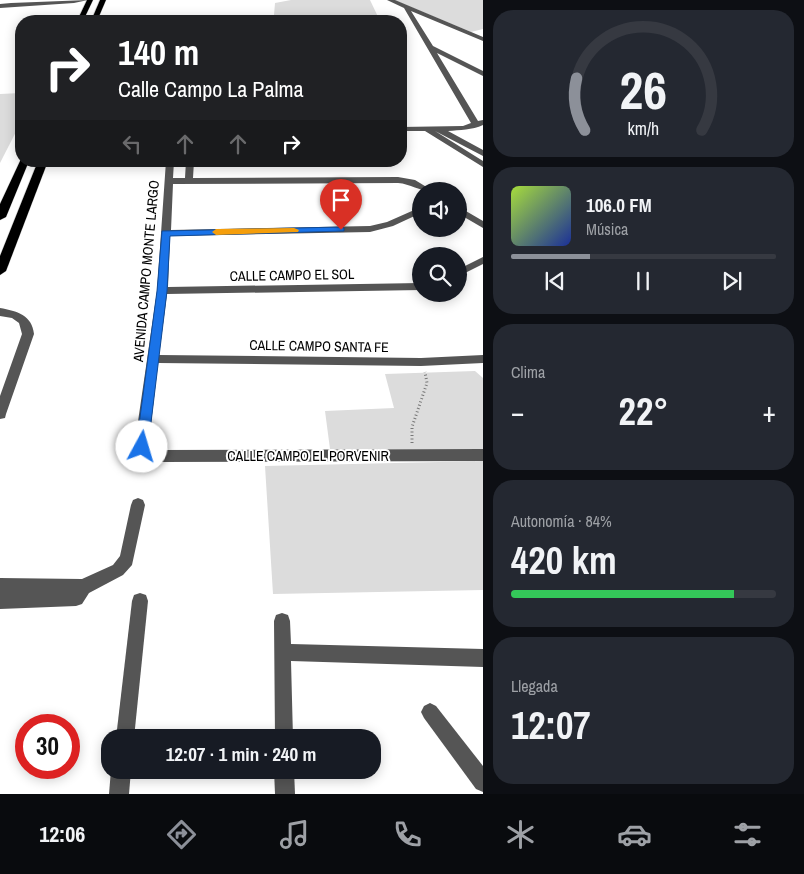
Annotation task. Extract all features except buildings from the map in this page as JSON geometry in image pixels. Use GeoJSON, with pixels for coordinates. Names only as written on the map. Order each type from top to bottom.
{"type":"FeatureCollection","features":[{"type":"Feature","properties":{"kind":"highway"},"geometry":{"type":"LineString","coordinates":[[83,15],[90,0]]}},
{"type":"Feature","properties":{"kind":"highway"},"geometry":{"type":"LineString","coordinates":[[97,15],[103,0]]}},
{"type":"Feature","properties":{"kind":"highway"},"geometry":{"type":"LineString","coordinates":[[0,217],[3,201],[21,167]]}},
{"type":"Feature","properties":{"kind":"highway"},"geometry":{"type":"LineString","coordinates":[[0,271],[42,167]]}},
{"type":"Feature","properties":{"kind":"street"},"geometry":{"type":"LineString","coordinates":[[0,6],[16,2],[46,5],[86,0]]}},
{"type":"Feature","properties":{"kind":"street"},"geometry":{"type":"LineString","coordinates":[[390,0],[483,39]]}},
{"type":"Feature","properties":{"kind":"street"},"geometry":{"type":"LineString","coordinates":[[406,7],[479,124],[407,136]]}},
{"type":"Feature","properties":{"kind":"street"},"geometry":{"type":"LineString","coordinates":[[474,36],[483,33]]}},
{"type":"Feature","properties":{"kind":"street"},"geometry":{"type":"LineString","coordinates":[[431,48],[483,74]]}},
{"type":"Feature","properties":{"kind":"street"},"geometry":{"type":"LineString","coordinates":[[407,129],[427,129],[447,134],[483,154]]}},
{"type":"Feature","properties":{"kind":"street"},"geometry":{"type":"LineString","coordinates":[[447,134],[455,129]]}},
{"type":"Feature","properties":{"kind":"street"},"geometry":{"type":"LineString","coordinates":[[437,132],[483,165]]}},
{"type":"Feature","properties":{"kind":"street","name":"AVENIDA CAMPO MONTE LARGO"},"geometry":{"type":"LineString","coordinates":[[142,442],[162,291],[169,167]]}},
{"type":"Feature","properties":{"kind":"street"},"geometry":{"type":"LineString","coordinates":[[189,181],[190,167]]}},
{"type":"Feature","properties":{"kind":"street"},"geometry":{"type":"LineString","coordinates":[[168,181],[398,180],[412,182]]}},
{"type":"Feature","properties":{"kind":"street"},"geometry":{"type":"LineString","coordinates":[[166,233],[370,228],[390,224],[412,214]]}},
{"type":"Feature","properties":{"kind":"street"},"geometry":{"type":"LineString","coordinates":[[467,215],[483,225]]}},
{"type":"Feature","properties":{"kind":"street"},"geometry":{"type":"LineString","coordinates":[[467,269],[483,260]]}},
{"type":"Feature","properties":{"kind":"street","name":"CALLE CAMPO EL SOL"},"geometry":{"type":"LineString","coordinates":[[162,291],[412,287]]}},
{"type":"Feature","properties":{"kind":"street"},"geometry":{"type":"LineString","coordinates":[[0,312],[21,317],[26,321],[28,334],[0,414]]}},
{"type":"Feature","properties":{"kind":"street","name":"CALLE CAMPO SANTA FE"},"geometry":{"type":"LineString","coordinates":[[154,359],[422,362],[483,359]]}},
{"type":"Feature","properties":{"kind":"street","name":"CALLE CAMPO EL PORVENIR"},"geometry":{"type":"LineString","coordinates":[[142,442],[146,452],[160,456],[483,455]]}},
{"type":"Feature","properties":{"kind":"street"},"geometry":{"type":"LineString","coordinates":[[0,586],[83,587],[118,570],[125,564],[138,505]]}},
{"type":"Feature","properties":{"kind":"street"},"geometry":{"type":"LineString","coordinates":[[0,600],[76,598],[83,587]]}},
{"type":"Feature","properties":{"kind":"street"},"geometry":{"type":"LineString","coordinates":[[126,729],[140,601]]}},
{"type":"Feature","properties":{"kind":"street"},"geometry":{"type":"LineString","coordinates":[[282,621],[284,729]]}},
{"type":"Feature","properties":{"kind":"street"},"geometry":{"type":"LineString","coordinates":[[282,652],[483,658]]}},
{"type":"Feature","properties":{"kind":"street"},"geometry":{"type":"LineString","coordinates":[[430,712],[483,782]]}},
{"type":"Feature","properties":{"kind":"street"},"geometry":{"type":"LineString","coordinates":[[119,794],[121,779]]}},
{"type":"Feature","properties":{"kind":"street"},"geometry":{"type":"LineString","coordinates":[[284,779],[285,794]]}},
{"type":"Feature","properties":{"kind":"path"},"geometry":{"type":"LineString","coordinates":[[412,456],[412,427],[427,383],[422,362]]}},
{"type":"Feature","properties":{"kind":"shaded area"},"geometry":{"type":"Polygon","coordinates":[[[291,0],[370,0],[377,15],[274,15],[275,3],[291,0]]]}},
{"type":"Feature","properties":{"kind":"shaded area"},"geometry":{"type":"Polygon","coordinates":[[[394,0],[483,0],[483,29],[471,32],[394,0]]]}},
{"type":"Feature","properties":{"kind":"shaded area"},"geometry":{"type":"Polygon","coordinates":[[[15,93],[15,134],[0,163],[0,94],[15,93]]]}},
{"type":"Feature","properties":{"kind":"shaded area"},"geometry":{"type":"Polygon","coordinates":[[[475,371],[483,378],[483,449],[330,449],[325,411],[394,408],[385,374],[475,371]]]}},
{"type":"Feature","properties":{"kind":"shaded area"},"geometry":{"type":"Polygon","coordinates":[[[483,461],[483,590],[273,594],[265,466],[483,461]]]}},
{"type":"Feature","properties":{"kind":"slow traffic"},"geometry":{"type":"LineString","coordinates":[[216,232],[294,230]]}},
{"type":"Feature","properties":{"kind":"route"},"geometry":{"type":"LineString","coordinates":[[142,447],[162,291],[166,233],[341,230]]}}]}
